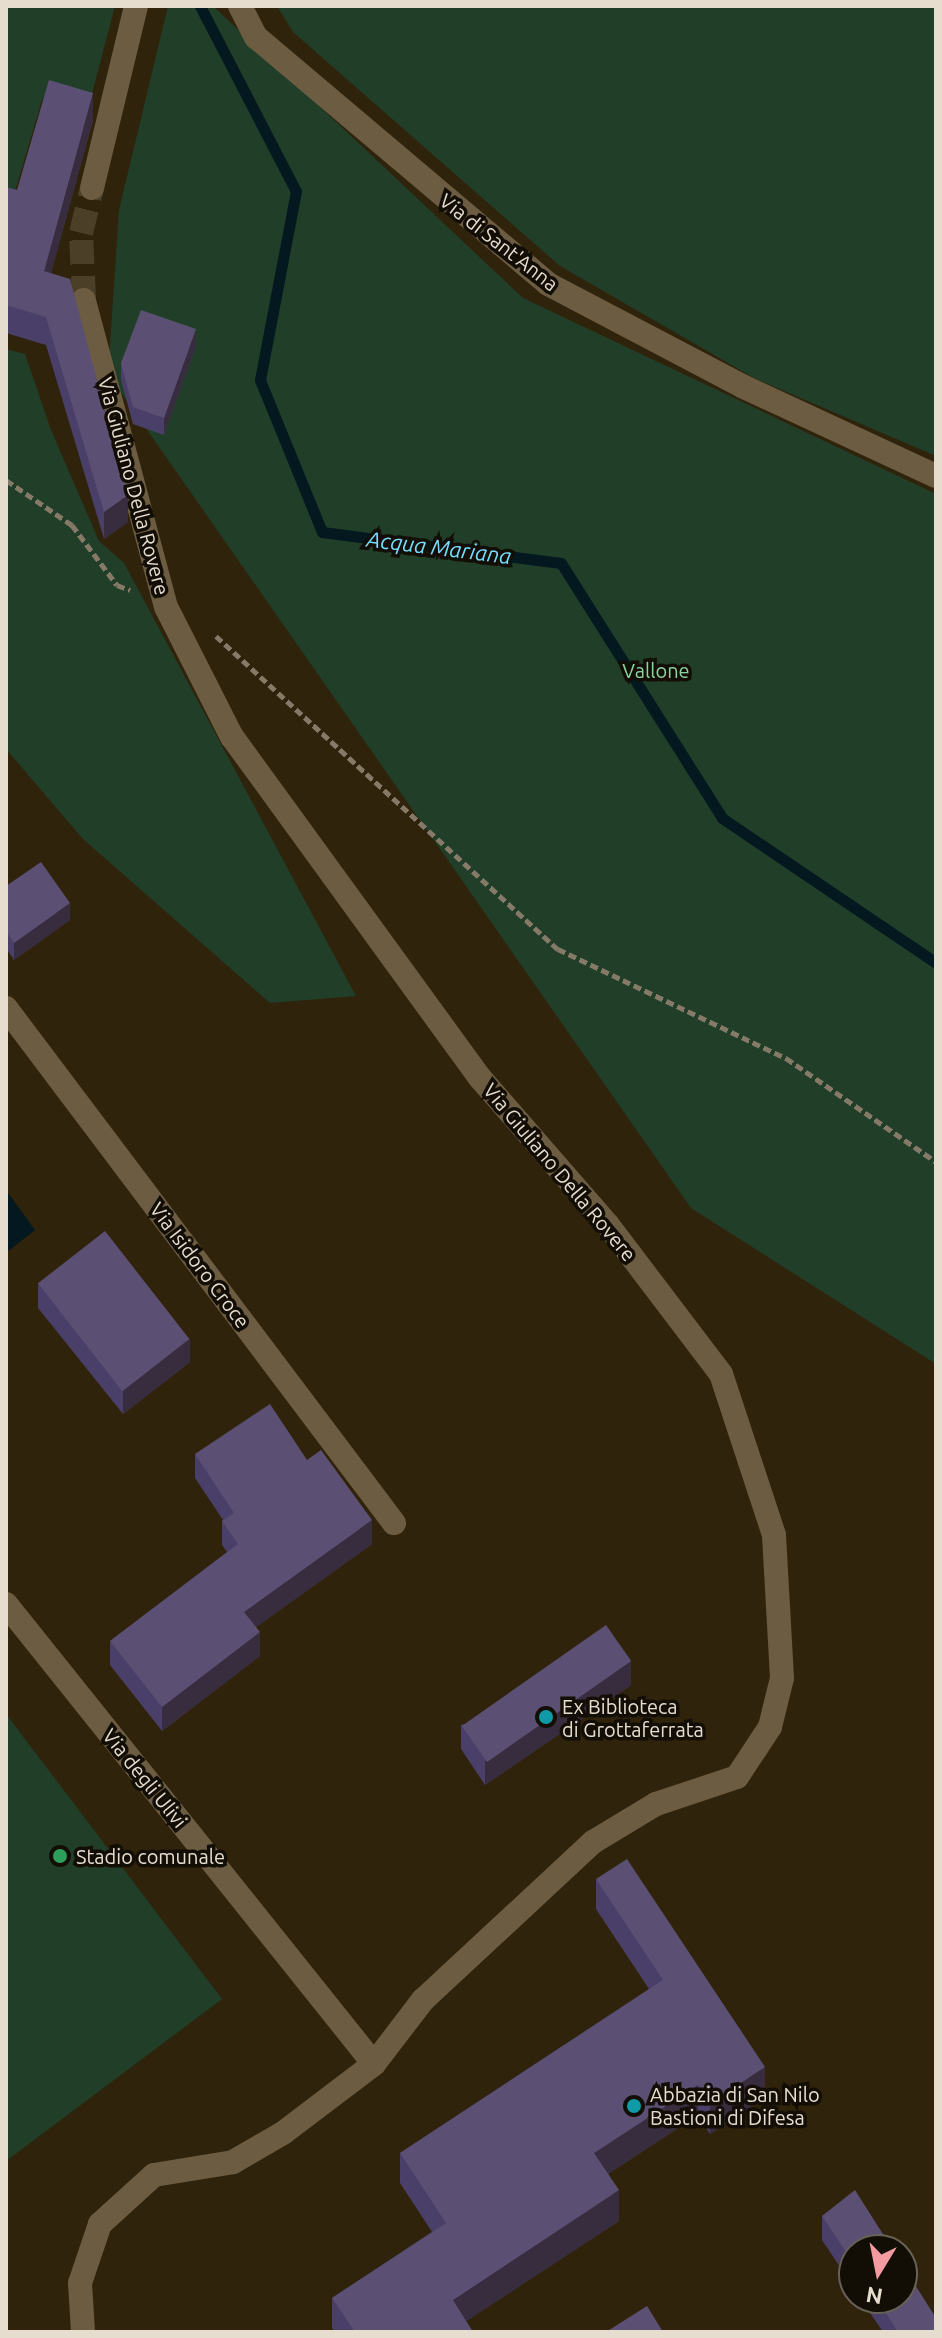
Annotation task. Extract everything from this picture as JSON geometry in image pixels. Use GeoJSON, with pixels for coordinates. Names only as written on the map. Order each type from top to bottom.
{"type":"FeatureCollection","features":[{"type":"Feature","properties":{"kind":"street"},"geometry":{"type":"LineString","coordinates":[[92,188],[136,6]]}},
{"type":"Feature","properties":{"kind":"street","name":"Via di Sant'Anna"},"geometry":{"type":"LineString","coordinates":[[240,6],[256,37],[548,284],[755,392],[936,476]]}},
{"type":"Feature","properties":{"kind":"street","name":"Via Giuliano Della Rovere"},"geometry":{"type":"LineString","coordinates":[[84,300],[166,607],[232,737],[480,1078],[608,1225],[721,1374],[774,1535],[782,1678],[770,1727],[737,1777],[656,1804],[593,1842],[423,2000],[374,2064]]}},
{"type":"Feature","properties":{"kind":"street","name":"Via Isidoro Croce"},"geometry":{"type":"LineString","coordinates":[[6,1008],[394,1523]]}},
{"type":"Feature","properties":{"kind":"street","name":"Via degli Ulivi"},"geometry":{"type":"LineString","coordinates":[[6,1604],[374,2064]]}},
{"type":"Feature","properties":{"kind":"street"},"geometry":{"type":"LineString","coordinates":[[83,2332],[80,2283],[100,2224],[154,2175],[233,2162],[283,2133],[374,2064]]}},
{"type":"Feature","properties":{"kind":"path"},"geometry":{"type":"LineString","coordinates":[[6,480],[72,525],[117,585],[204,625],[558,949],[786,1058],[936,1162]]}},
{"type":"Feature","properties":{"kind":"green space"},"geometry":{"type":"Polygon","coordinates":[[[6,6],[115,6],[90,101],[42,100],[13,198],[6,198],[6,6]]]}},
{"type":"Feature","properties":{"kind":"green space","name":"Vallone"},"geometry":{"type":"Polygon","coordinates":[[[168,6],[213,6],[523,298],[936,494],[936,1364],[691,1208],[108,374],[119,210],[168,6]]]}},
{"type":"Feature","properties":{"kind":"green space"},"geometry":{"type":"Polygon","coordinates":[[[277,6],[936,6],[936,456],[754,378],[560,266],[293,32],[277,6]]]}},
{"type":"Feature","properties":{"kind":"green space"},"geometry":{"type":"Polygon","coordinates":[[[6,349],[25,354],[51,430],[99,541],[124,563],[356,996],[270,1003],[83,839],[6,749],[6,349]]]}},
{"type":"Feature","properties":{"kind":"green space","name":"Stadio comunale"},"geometry":{"type":"Polygon","coordinates":[[[6,1714],[222,1999],[6,2161],[6,1714]]]}},
{"type":"Feature","properties":{"kind":"water"},"geometry":{"type":"Polygon","coordinates":[[[6,1190],[35,1230],[6,1253],[6,1190]]]}},
{"type":"Feature","properties":{"kind":"building"},"geometry":{"type":"Polygon","coordinates":[[[49,80],[93,93],[44,271],[70,279],[128,495],[104,512],[46,317],[6,305],[6,187],[17,190],[49,80]]]}},
{"type":"Feature","properties":{"kind":"building"},"geometry":{"type":"Polygon","coordinates":[[[141,310],[196,329],[164,418],[133,407],[121,363],[141,310]]]}},
{"type":"Feature","properties":{"kind":"building"},"geometry":{"type":"Polygon","coordinates":[[[41,862],[70,903],[14,943],[6,931],[6,886],[41,862]]]}},
{"type":"Feature","properties":{"kind":"building"},"geometry":{"type":"Polygon","coordinates":[[[105,1231],[189,1339],[122,1391],[38,1283],[105,1231]]]}},
{"type":"Feature","properties":{"kind":"building"},"geometry":{"type":"Polygon","coordinates":[[[270,1404],[307,1460],[321,1450],[372,1520],[244,1612],[260,1632],[162,1707],[110,1641],[238,1544],[222,1521],[234,1513],[195,1454],[270,1404]]]}},
{"type":"Feature","properties":{"kind":"building"},"geometry":{"type":"Polygon","coordinates":[[[606,1625],[631,1661],[487,1762],[462,1726],[606,1625]]]}},
{"type":"Feature","properties":{"kind":"building","name":"Abbazia di San Nilo Bastioni di Difesa"},"geometry":{"type":"Polygon","coordinates":[[[627,1859],[765,2067],[710,2103],[698,2085],[594,2153],[619,2190],[453,2300],[473,2332],[355,2332],[332,2298],[446,2223],[400,2153],[663,1980],[596,1879],[627,1859]]]}},
{"type":"Feature","properties":{"kind":"building"},"geometry":{"type":"Polygon","coordinates":[[[855,2190],[883,2234],[838,2234],[838,2240],[822,2216],[855,2190]]]}},
{"type":"Feature","properties":{"kind":"building"},"geometry":{"type":"Polygon","coordinates":[[[918,2289],[936,2318],[936,2332],[898,2332],[886,2314],[918,2314],[918,2289]]]}},
{"type":"Feature","properties":{"kind":"building"},"geometry":{"type":"Polygon","coordinates":[[[647,2306],[663,2332],[606,2332],[647,2306]]]}},
{"type":"Feature","properties":{"kind":"waterway","name":"Acqua Mariana"},"geometry":{"type":"LineString","coordinates":[[200,6],[296,191],[260,380],[322,532],[561,563],[722,818],[936,963]]}},
{"type":"Feature","properties":{"kind":"tunnel"},"geometry":{"type":"LineString","coordinates":[[84,300],[81,233],[92,188]]}},
{"type":"Feature","properties":{"kind":"place","name":"Ex Biblioteca di Grottaferrata"},"geometry":{"type":"Point","coordinates":[546,1717]}},
{"type":"Feature","properties":{"kind":"place","name":"Stadio comunale"},"geometry":{"type":"Point","coordinates":[60,1856]}},
{"type":"Feature","properties":{"kind":"place","name":"Abbazia di San Nilo Bastioni di Difesa"},"geometry":{"type":"Point","coordinates":[634,2106]}}]}
